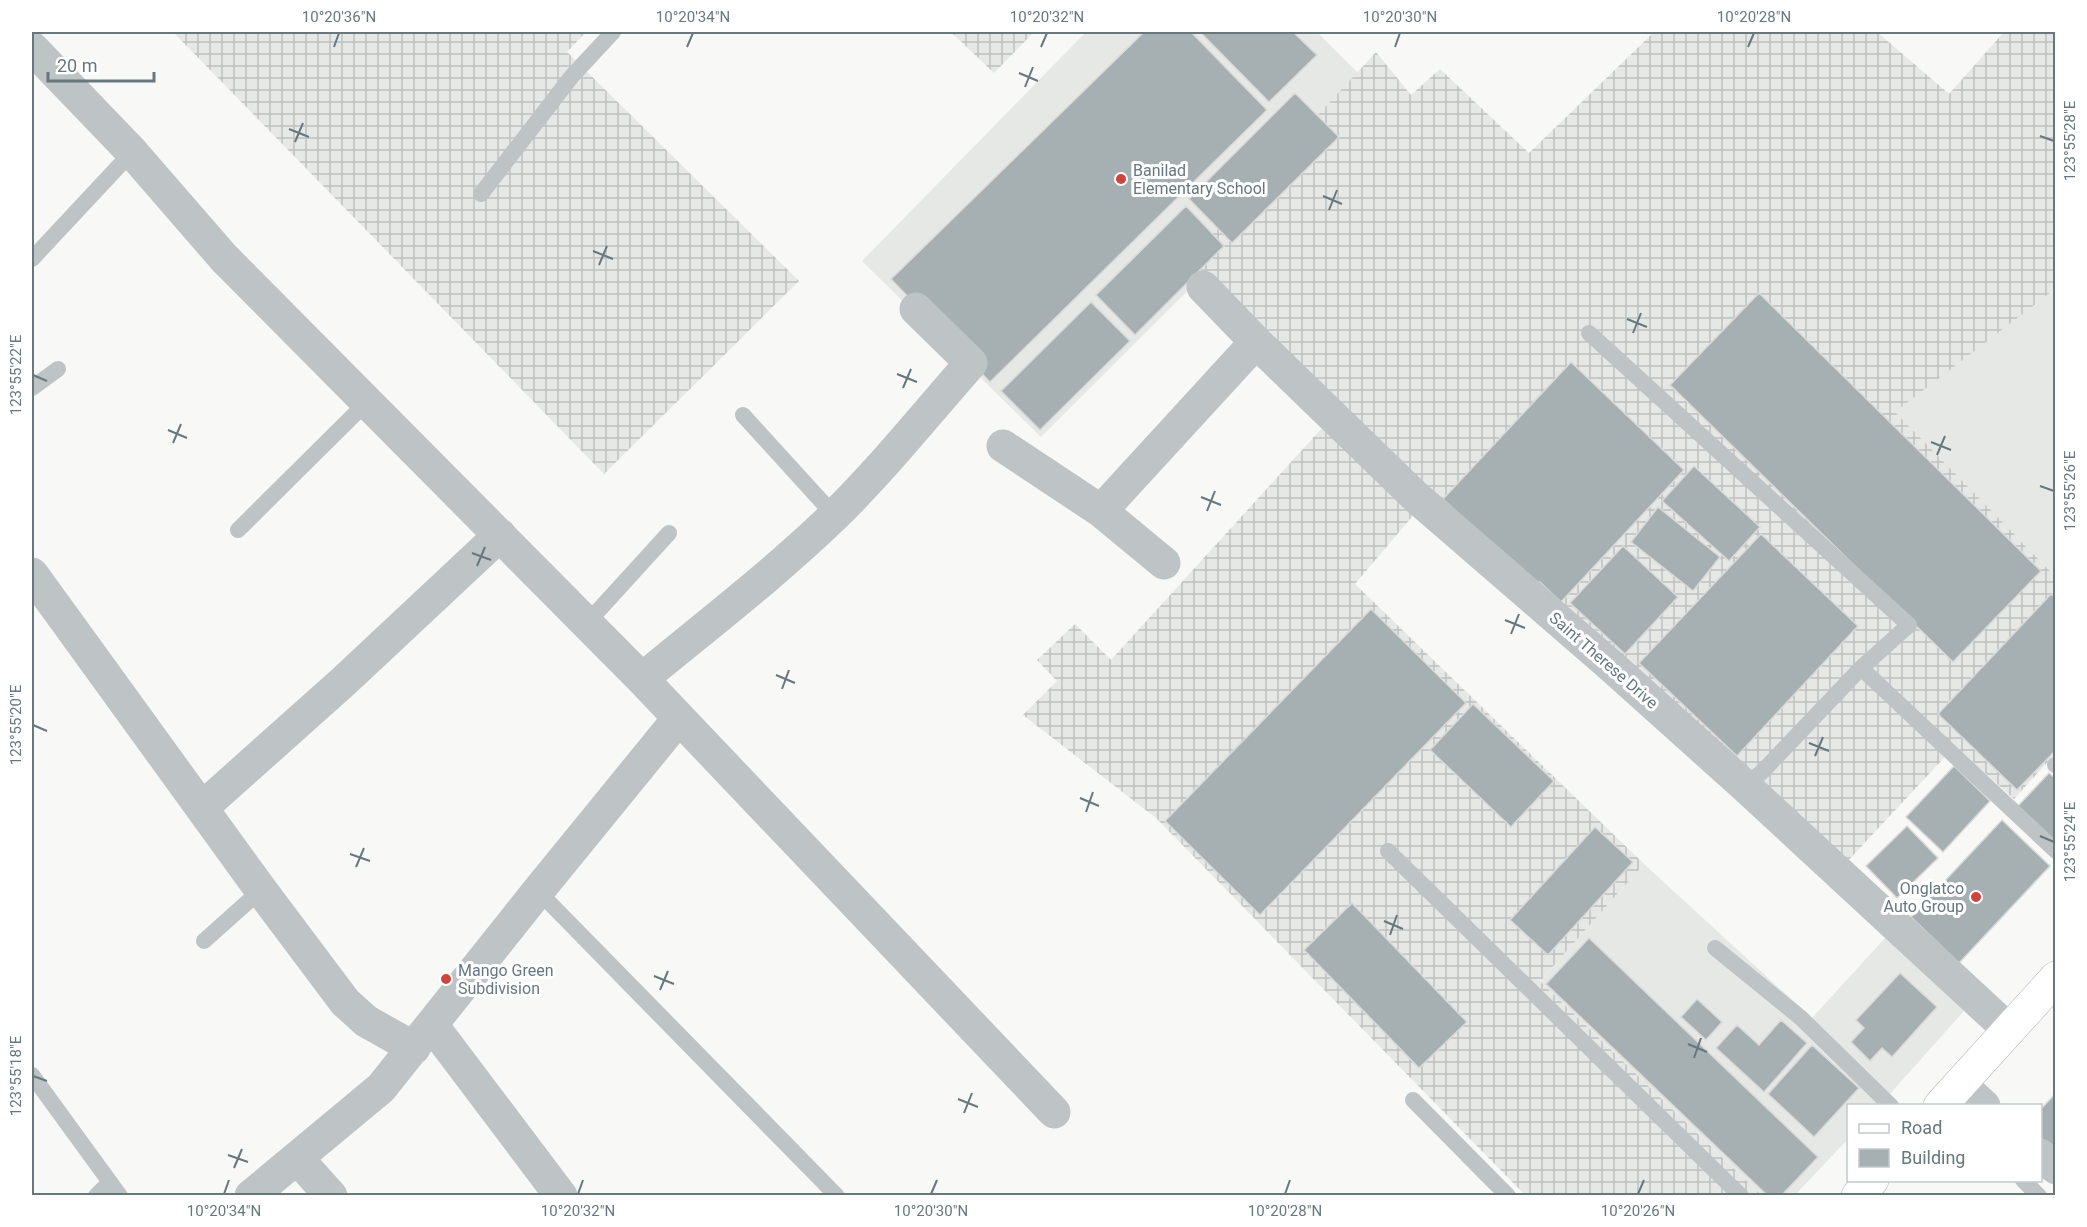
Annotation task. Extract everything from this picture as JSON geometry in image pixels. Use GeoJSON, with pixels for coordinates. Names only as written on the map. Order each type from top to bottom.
{"type":"FeatureCollection","features":[{"type":"Feature","properties":{"kind":"main road"},"geometry":{"type":"LineString","coordinates":[[1950,1095],[2055,978]]}},
{"type":"Feature","properties":{"kind":"main road"},"geometry":{"type":"LineString","coordinates":[[1858,1196],[1870,1182]]}},
{"type":"Feature","properties":{"kind":"street"},"geometry":{"type":"LineString","coordinates":[[32,48],[132,152],[224,258],[679,717],[1054,1112]]}},
{"type":"Feature","properties":{"kind":"street","name":"Saint Therese Drive"},"geometry":{"type":"LineString","coordinates":[[1203,288],[1416,497],[1609,664],[1745,786],[2009,1030]]}},
{"type":"Feature","properties":{"kind":"street"},"geometry":{"type":"LineString","coordinates":[[642,679],[793,554],[834,515],[880,467],[971,363],[916,309]]}},
{"type":"Feature","properties":{"kind":"street"},"geometry":{"type":"LineString","coordinates":[[1101,511],[1256,342]]}},
{"type":"Feature","properties":{"kind":"street"},"geometry":{"type":"LineString","coordinates":[[1004,446],[1101,511],[1164,563]]}},
{"type":"Feature","properties":{"kind":"street"},"geometry":{"type":"LineString","coordinates":[[203,807],[343,682],[500,535]]}},
{"type":"Feature","properties":{"kind":"street"},"geometry":{"type":"LineString","coordinates":[[32,574],[345,1002],[375,1027],[423,1037],[561,1196]]}},
{"type":"Feature","properties":{"kind":"street"},"geometry":{"type":"LineString","coordinates":[[251,1196],[381,1088],[679,717]]}},
{"type":"Feature","properties":{"kind":"street"},"geometry":{"type":"LineString","coordinates":[[1950,1095],[1978,1104]]}},
{"type":"Feature","properties":{"kind":"street"},"geometry":{"type":"LineString","coordinates":[[2042,1157],[2055,1168]]}},
{"type":"Feature","properties":{"kind":"street"},"geometry":{"type":"LineString","coordinates":[[297,1158],[331,1196]]}},
{"type":"Feature","properties":{"kind":"lane"},"geometry":{"type":"LineString","coordinates":[[481,194],[572,76],[613,32]]}},
{"type":"Feature","properties":{"kind":"lane"},"geometry":{"type":"LineString","coordinates":[[32,260],[132,152]]}},
{"type":"Feature","properties":{"kind":"lane"},"geometry":{"type":"LineString","coordinates":[[1589,333],[1909,625],[1861,668],[1762,772],[1745,786]]}},
{"type":"Feature","properties":{"kind":"lane"},"geometry":{"type":"LineString","coordinates":[[32,388],[58,369]]}},
{"type":"Feature","properties":{"kind":"lane"},"geometry":{"type":"LineString","coordinates":[[238,530],[367,402]]}},
{"type":"Feature","properties":{"kind":"lane"},"geometry":{"type":"LineString","coordinates":[[743,415],[834,515]]}},
{"type":"Feature","properties":{"kind":"lane"},"geometry":{"type":"LineString","coordinates":[[587,623],[669,533]]}},
{"type":"Feature","properties":{"kind":"lane"},"geometry":{"type":"LineString","coordinates":[[1861,668],[2055,851]]}},
{"type":"Feature","properties":{"kind":"lane"},"geometry":{"type":"LineString","coordinates":[[1389,851],[1741,1196]]}},
{"type":"Feature","properties":{"kind":"lane"},"geometry":{"type":"LineString","coordinates":[[204,941],[261,890]]}},
{"type":"Feature","properties":{"kind":"lane"},"geometry":{"type":"LineString","coordinates":[[538,891],[837,1196]]}},
{"type":"Feature","properties":{"kind":"lane"},"geometry":{"type":"LineString","coordinates":[[1715,948],[1802,1018],[1890,1104]]}},
{"type":"Feature","properties":{"kind":"lane"},"geometry":{"type":"LineString","coordinates":[[32,1075],[115,1189],[96,1196]]}},
{"type":"Feature","properties":{"kind":"lane"},"geometry":{"type":"LineString","coordinates":[[1413,1100],[1508,1196]]}},
{"type":"Feature","properties":{"kind":"lane"},"geometry":{"type":"LineString","coordinates":[[2025,1182],[2039,1196]]}},
{"type":"Feature","properties":{"kind":"shaded area"},"geometry":{"type":"Polygon","coordinates":[[[173,32],[586,32],[567,52],[799,281],[604,474],[173,32]]]}},
{"type":"Feature","properties":{"kind":"shaded area"},"geometry":{"type":"Polygon","coordinates":[[[951,32],[1034,32],[994,73],[951,32]]]}},
{"type":"Feature","properties":{"kind":"shaded area","name":"Banilad Elementary School"},"geometry":{"type":"Polygon","coordinates":[[[1086,32],[1317,32],[1382,97],[1041,437],[862,261],[1086,32]]]}},
{"type":"Feature","properties":{"kind":"shaded area"},"geometry":{"type":"Polygon","coordinates":[[[1654,32],[1877,32],[1949,94],[2004,32],[2055,32],[2055,289],[1895,412],[2055,576],[2055,754],[2014,799],[1955,746],[1845,864],[1437,502],[1187,257],[1376,52],[1411,95],[1440,69],[1529,153],[1654,32]]]}},
{"type":"Feature","properties":{"kind":"shaded area"},"geometry":{"type":"Polygon","coordinates":[[[2055,289],[2055,576],[1894,412],[2055,289]]]}},
{"type":"Feature","properties":{"kind":"shaded area"},"geometry":{"type":"Polygon","coordinates":[[[1322,428],[1416,512],[1355,584],[1644,864],[1540,981],[1761,1195],[1525,1195],[1156,818],[1023,715],[1057,681],[1037,660],[1075,624],[1111,660],[1322,428]]]}},
{"type":"Feature","properties":{"kind":"shaded area"},"geometry":{"type":"Polygon","coordinates":[[[1644,864],[1812,1018],[1886,937],[1964,1011],[1881,1104],[1847,1104],[1847,1140],[1795,1195],[1761,1195],[1540,981],[1644,864]]]}},
{"type":"Feature","properties":{"kind":"building"},"geometry":{"type":"Polygon","coordinates":[[[1144,32],[1191,32],[1267,110],[990,382],[891,279],[1144,32]]]}},
{"type":"Feature","properties":{"kind":"building"},"geometry":{"type":"Polygon","coordinates":[[[1200,32],[1293,32],[1317,55],[1269,102],[1200,32]]]}},
{"type":"Feature","properties":{"kind":"building"},"geometry":{"type":"Polygon","coordinates":[[[1295,93],[1339,137],[1232,243],[1189,199],[1295,93]]]}},
{"type":"Feature","properties":{"kind":"building"},"geometry":{"type":"Polygon","coordinates":[[[1186,206],[1224,246],[1135,335],[1096,295],[1186,206]]]}},
{"type":"Feature","properties":{"kind":"building"},"geometry":{"type":"Polygon","coordinates":[[[1759,293],[2041,571],[1953,662],[1670,385],[1759,293]]]}},
{"type":"Feature","properties":{"kind":"building"},"geometry":{"type":"Polygon","coordinates":[[[1091,302],[1130,341],[1040,430],[1001,391],[1091,302]]]}},
{"type":"Feature","properties":{"kind":"building"},"geometry":{"type":"Polygon","coordinates":[[[1571,362],[1684,470],[1561,602],[1540,582],[1536,587],[1443,499],[1571,362]]]}},
{"type":"Feature","properties":{"kind":"building"},"geometry":{"type":"Polygon","coordinates":[[[1694,466],[1760,527],[1729,561],[1662,501],[1694,466]]]}},
{"type":"Feature","properties":{"kind":"building"},"geometry":{"type":"Polygon","coordinates":[[[1658,507],[1720,557],[1693,591],[1631,542],[1658,507]]]}},
{"type":"Feature","properties":{"kind":"building"},"geometry":{"type":"Polygon","coordinates":[[[1761,534],[1858,626],[1737,756],[1639,663],[1761,534]]]}},
{"type":"Feature","properties":{"kind":"building"},"geometry":{"type":"Polygon","coordinates":[[[1623,546],[1678,597],[1625,654],[1570,603],[1623,546]]]}},
{"type":"Feature","properties":{"kind":"building"},"geometry":{"type":"Polygon","coordinates":[[[2051,594],[2056,598],[2056,750],[2017,790],[1938,714],[2051,594]]]}},
{"type":"Feature","properties":{"kind":"building"},"geometry":{"type":"Polygon","coordinates":[[[1371,609],[1466,703],[1260,915],[1165,821],[1371,609]]]}},
{"type":"Feature","properties":{"kind":"building"},"geometry":{"type":"Polygon","coordinates":[[[1473,704],[1554,781],[1511,827],[1430,750],[1473,704]]]}},
{"type":"Feature","properties":{"kind":"building"},"geometry":{"type":"Polygon","coordinates":[[[1954,766],[1990,801],[1943,852],[1906,817],[1954,766]]]}},
{"type":"Feature","properties":{"kind":"building"},"geometry":{"type":"Polygon","coordinates":[[[2049,773],[2056,779],[2056,842],[2018,806],[2049,773]]]}},
{"type":"Feature","properties":{"kind":"building"},"geometry":{"type":"Polygon","coordinates":[[[2002,820],[2050,866],[1959,963],[1911,917],[2002,820]]]}},
{"type":"Feature","properties":{"kind":"building"},"geometry":{"type":"Polygon","coordinates":[[[1907,826],[1938,858],[1897,898],[1866,866],[1907,826]]]}},
{"type":"Feature","properties":{"kind":"building"},"geometry":{"type":"Polygon","coordinates":[[[1595,827],[1633,862],[1548,955],[1510,920],[1595,827]]]}},
{"type":"Feature","properties":{"kind":"building"},"geometry":{"type":"Polygon","coordinates":[[[1352,903],[1467,1022],[1419,1068],[1304,950],[1352,903]]]}},
{"type":"Feature","properties":{"kind":"building"},"geometry":{"type":"Polygon","coordinates":[[[1589,938],[1818,1157],[1781,1196],[1768,1196],[1546,984],[1589,938]]]}},
{"type":"Feature","properties":{"kind":"building"},"geometry":{"type":"Polygon","coordinates":[[[1900,973],[1937,1007],[1892,1057],[1882,1048],[1870,1061],[1851,1042],[1864,1028],[1856,1020],[1900,973]]]}},
{"type":"Feature","properties":{"kind":"building"},"geometry":{"type":"Polygon","coordinates":[[[1697,999],[1722,1022],[1706,1040],[1681,1017],[1697,999]]]}},
{"type":"Feature","properties":{"kind":"building"},"geometry":{"type":"Polygon","coordinates":[[[1781,1020],[1807,1043],[1764,1092],[1716,1048],[1737,1025],[1759,1045],[1781,1020]]]}},
{"type":"Feature","properties":{"kind":"building"},"geometry":{"type":"Polygon","coordinates":[[[1812,1045],[1859,1088],[1814,1137],[1768,1094],[1812,1045]]]}},
{"type":"Feature","properties":{"kind":"building"},"geometry":{"type":"Polygon","coordinates":[[[2056,1093],[2056,1150],[2042,1139],[2042,1108],[2056,1093]]]}},
{"type":"Feature","properties":{"kind":"place","name":"Banilad Elementary School"},"geometry":{"type":"Point","coordinates":[1121,179]}},
{"type":"Feature","properties":{"kind":"place","name":"Onglatco Auto Group"},"geometry":{"type":"Point","coordinates":[1976,897]}},
{"type":"Feature","properties":{"kind":"place","name":"Mango Green Subdivision"},"geometry":{"type":"Point","coordinates":[446,979]}}]}
